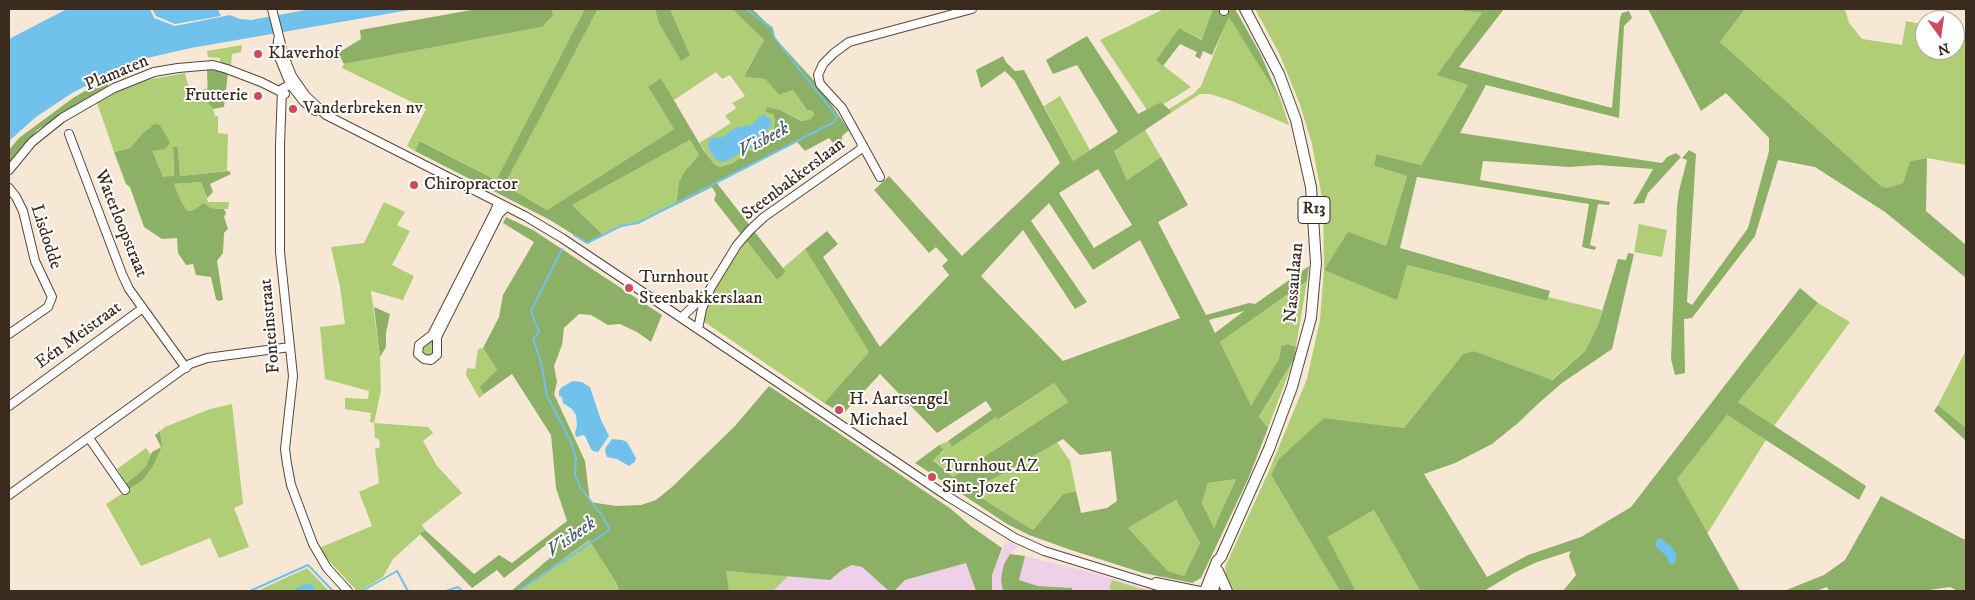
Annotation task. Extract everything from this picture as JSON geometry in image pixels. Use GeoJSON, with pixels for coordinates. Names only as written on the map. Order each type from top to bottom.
{"type":"FeatureCollection","features":[{"type":"Feature","properties":{"kind":"main road","name":"Nassaulaan"},"geometry":{"type":"LineString","coordinates":[[1209,588],[1220,557],[1269,449],[1297,374],[1311,318],[1316,262],[1311,187],[1296,120],[1279,74],[1245,9]]}},
{"type":"Feature","properties":{"kind":"main road","name":"Nassaulaan"},"geometry":{"type":"LineString","coordinates":[[1209,588],[1218,571],[1220,557]]}},
{"type":"Feature","properties":{"kind":"main road"},"geometry":{"type":"LineString","coordinates":[[1218,571],[1227,591]]}},
{"type":"Feature","properties":{"kind":"street","name":"Steenbakkerslaan"},"geometry":{"type":"LineString","coordinates":[[880,177],[842,108],[820,84],[818,75],[823,64],[834,53],[850,42],[972,9]]}},
{"type":"Feature","properties":{"kind":"street"},"geometry":{"type":"LineString","coordinates":[[273,12],[287,66],[295,86],[309,106],[525,216],[562,238],[947,496],[1015,538],[1044,552],[1174,591]]}},
{"type":"Feature","properties":{"kind":"street","name":"Plamaten"},"geometry":{"type":"LineString","coordinates":[[9,170],[32,142],[62,118],[114,88],[154,72],[199,65],[213,66],[227,69],[261,82],[284,96]]}},
{"type":"Feature","properties":{"kind":"street"},"geometry":{"type":"LineString","coordinates":[[284,96],[295,86]]}},
{"type":"Feature","properties":{"kind":"street","name":"Fonteinstraat"},"geometry":{"type":"LineString","coordinates":[[284,96],[279,214],[280,252],[293,376],[286,449],[289,480],[317,552],[327,568],[348,591]]}},
{"type":"Feature","properties":{"kind":"street","name":"Waterloopstraat"},"geometry":{"type":"LineString","coordinates":[[69,134],[129,289],[186,368]]}},
{"type":"Feature","properties":{"kind":"street","name":"Steenbakkerslaan"},"geometry":{"type":"LineString","coordinates":[[698,329],[702,308],[710,290],[737,246],[764,217],[861,149],[862,144]]}},
{"type":"Feature","properties":{"kind":"street","name":"Lisdodde"},"geometry":{"type":"LineString","coordinates":[[9,188],[16,196],[23,211],[35,260],[52,297],[48,307],[9,334]]}},
{"type":"Feature","properties":{"kind":"street"},"geometry":{"type":"LineString","coordinates":[[498,202],[432,335],[419,345],[418,354],[424,359],[431,360],[437,355],[437,337],[500,213],[506,207]]}},
{"type":"Feature","properties":{"kind":"street","name":"Steenbakkerslaan"},"geometry":{"type":"LineString","coordinates":[[682,318],[710,290]]}},
{"type":"Feature","properties":{"kind":"street","name":"Eén Meistraat"},"geometry":{"type":"LineString","coordinates":[[9,406],[144,308]]}},
{"type":"Feature","properties":{"kind":"street"},"geometry":{"type":"LineString","coordinates":[[9,496],[190,364],[207,358],[290,347]]}},
{"type":"Feature","properties":{"kind":"street"},"geometry":{"type":"LineString","coordinates":[[89,438],[125,490]]}},
{"type":"Feature","properties":{"kind":"street"},"geometry":{"type":"LineString","coordinates":[[1147,583],[1157,582],[1197,590],[1209,588]]}},
{"type":"Feature","properties":{"kind":"shaded area"},"geometry":{"type":"Polygon","coordinates":[[[1006,541],[1019,546],[1010,554],[1004,564],[1001,581],[1003,591],[992,591],[992,575],[1006,541]]]}},
{"type":"Feature","properties":{"kind":"shaded area"},"geometry":{"type":"Polygon","coordinates":[[[1025,556],[1094,573],[1154,591],[1072,591],[1072,588],[1038,586],[1018,580],[1025,556]]]}},
{"type":"Feature","properties":{"kind":"shaded area"},"geometry":{"type":"Polygon","coordinates":[[[966,563],[976,591],[894,591],[905,580],[966,563]]]}},
{"type":"Feature","properties":{"kind":"shaded area"},"geometry":{"type":"Polygon","coordinates":[[[852,565],[862,567],[889,591],[729,591],[725,571],[830,580],[842,570],[852,565]]]}},
{"type":"Feature","properties":{"kind":"green space"},"geometry":{"type":"Polygon","coordinates":[[[477,9],[552,9],[553,16],[542,27],[344,64],[338,53],[361,39],[360,30],[477,9]]]}},
{"type":"Feature","properties":{"kind":"green space"},"geometry":{"type":"Polygon","coordinates":[[[552,9],[585,9],[496,180],[421,141],[415,151],[407,146],[426,109],[342,68],[344,64],[542,27],[553,16],[552,9]]]}},
{"type":"Feature","properties":{"kind":"green space"},"geometry":{"type":"Polygon","coordinates":[[[585,9],[598,9],[504,185],[547,210],[674,129],[648,87],[661,78],[702,148],[714,164],[720,167],[733,163],[745,155],[747,150],[753,151],[761,147],[773,135],[775,120],[773,114],[766,112],[766,107],[780,110],[802,121],[811,119],[814,114],[811,110],[807,110],[793,90],[779,95],[765,79],[745,77],[764,40],[732,9],[752,9],[772,28],[774,37],[817,84],[849,130],[842,136],[842,147],[838,149],[829,138],[805,151],[796,141],[716,182],[786,272],[777,280],[714,200],[716,194],[712,187],[676,205],[679,182],[684,172],[699,155],[690,140],[572,205],[603,235],[587,243],[550,220],[415,151],[420,141],[496,180],[585,9]]]}},
{"type":"Feature","properties":{"kind":"green space"},"geometry":{"type":"Polygon","coordinates":[[[598,9],[655,9],[658,21],[690,55],[670,9],[732,9],[764,40],[746,71],[745,77],[765,79],[779,95],[793,90],[807,110],[811,110],[814,115],[811,119],[803,121],[780,110],[773,114],[775,120],[773,135],[761,147],[733,163],[720,167],[714,164],[699,143],[731,123],[725,116],[736,108],[732,103],[745,96],[730,75],[722,79],[716,72],[674,100],[661,78],[648,87],[674,129],[547,210],[503,185],[598,9]]]}},
{"type":"Feature","properties":{"kind":"green space"},"geometry":{"type":"Polygon","coordinates":[[[655,9],[670,9],[690,55],[681,61],[658,21],[655,9]]]}},
{"type":"Feature","properties":{"kind":"green space"},"geometry":{"type":"Polygon","coordinates":[[[1164,9],[1213,9],[1203,40],[1179,28],[1156,60],[1191,87],[1164,104],[1161,102],[1147,110],[1100,40],[1164,9]]]}},
{"type":"Feature","properties":{"kind":"green space"},"geometry":{"type":"Polygon","coordinates":[[[1213,9],[1221,9],[1228,16],[1225,9],[1235,9],[1260,53],[1281,101],[1229,17],[1212,55],[1203,51],[1200,59],[1195,56],[1197,52],[1180,44],[1163,66],[1156,60],[1179,28],[1202,40],[1213,9]]]}},
{"type":"Feature","properties":{"kind":"green space"},"geometry":{"type":"Polygon","coordinates":[[[1255,9],[1449,9],[1482,13],[1438,75],[1468,85],[1421,165],[1376,154],[1374,166],[1407,176],[1386,246],[1407,265],[1547,301],[1548,297],[1602,310],[1598,325],[1585,351],[1551,380],[1474,351],[1463,354],[1404,428],[1324,418],[1271,475],[1340,591],[1234,591],[1226,575],[1225,567],[1268,473],[1307,379],[1320,320],[1324,270],[1323,203],[1312,144],[1299,102],[1279,53],[1255,9]]]}},
{"type":"Feature","properties":{"kind":"green space"},"geometry":{"type":"Polygon","coordinates":[[[1449,9],[1504,9],[1459,67],[1612,108],[1620,18],[1622,13],[1629,11],[1632,18],[1624,26],[1619,118],[1486,85],[1460,133],[1662,163],[1667,157],[1676,153],[1681,157],[1648,193],[1644,203],[1633,204],[1653,169],[1598,165],[1569,167],[1483,161],[1480,180],[1610,202],[1609,205],[1598,204],[1590,245],[1596,247],[1595,250],[1582,247],[1589,204],[1417,177],[1400,248],[1550,291],[1547,301],[1407,265],[1397,300],[1324,270],[1348,232],[1386,246],[1407,176],[1374,166],[1376,154],[1421,165],[1468,85],[1437,75],[1482,13],[1449,9]]]}},
{"type":"Feature","properties":{"kind":"green space"},"geometry":{"type":"Polygon","coordinates":[[[1648,9],[1745,9],[1720,42],[1881,186],[1886,188],[1903,183],[1910,161],[1927,158],[1926,211],[1966,245],[1966,278],[1885,212],[1815,167],[1778,160],[1755,236],[1692,318],[1684,319],[1685,373],[1675,375],[1671,359],[1677,207],[1687,160],[1682,158],[1689,150],[1696,154],[1687,302],[1692,305],[1748,228],[1769,151],[1769,138],[1726,93],[1701,111],[1648,9]]]}},
{"type":"Feature","properties":{"kind":"green space"},"geometry":{"type":"Polygon","coordinates":[[[1745,9],[1845,9],[1849,23],[1862,39],[1902,45],[1906,21],[1915,23],[1915,60],[1965,60],[1966,32],[1966,165],[1927,158],[1910,161],[1903,183],[1886,188],[1881,186],[1720,42],[1745,9]]]}},
{"type":"Feature","properties":{"kind":"green space"},"geometry":{"type":"Polygon","coordinates":[[[1229,16],[1281,101],[1289,125],[1232,101],[1210,94],[1200,94],[1172,112],[1169,109],[1193,94],[1201,86],[1229,16]]]}},
{"type":"Feature","properties":{"kind":"green space"},"geometry":{"type":"Polygon","coordinates":[[[1087,36],[1138,114],[1161,102],[1172,112],[1114,151],[1127,180],[1161,157],[1188,205],[1158,222],[1206,315],[1249,303],[1255,304],[1309,266],[1307,281],[1220,342],[1251,406],[1279,359],[1281,346],[1288,344],[1296,347],[1294,359],[1259,417],[1268,428],[1249,477],[1201,578],[1192,583],[1143,573],[1029,535],[1007,524],[915,463],[939,445],[944,450],[933,460],[953,477],[1068,402],[1054,383],[998,420],[996,417],[952,447],[948,441],[992,410],[986,401],[937,433],[880,374],[842,415],[839,413],[842,409],[839,407],[836,410],[824,403],[869,352],[805,249],[827,231],[838,244],[823,257],[880,347],[949,275],[942,266],[948,260],[936,247],[929,253],[874,190],[889,176],[962,256],[1060,163],[1014,80],[1005,71],[981,88],[976,70],[1003,56],[1015,71],[1024,70],[1073,161],[1118,132],[1077,65],[1053,74],[1046,60],[1087,36]],[[1098,169],[1059,193],[1094,248],[1132,225],[1098,169]],[[1049,203],[1031,221],[1087,302],[1075,309],[1023,230],[981,276],[1063,361],[1180,318],[1140,240],[1093,270],[1049,203]],[[1244,311],[1209,320],[1215,333],[1244,311]],[[1063,439],[979,487],[983,499],[1033,530],[1063,494],[1076,491],[1081,513],[1107,508],[1117,501],[1111,451],[1080,455],[1063,439]],[[1236,479],[1208,483],[1202,503],[1214,528],[1236,479]],[[1176,500],[1128,528],[1168,571],[1184,576],[1200,543],[1176,500]]]}},
{"type":"Feature","properties":{"kind":"green space"},"geometry":{"type":"Polygon","coordinates":[[[242,45],[241,52],[232,54],[231,66],[220,63],[220,58],[208,57],[207,51],[242,45]]]}},
{"type":"Feature","properties":{"kind":"green space"},"geometry":{"type":"Polygon","coordinates":[[[207,69],[228,73],[224,107],[213,109],[208,103],[207,69]]]}},
{"type":"Feature","properties":{"kind":"green space"},"geometry":{"type":"Polygon","coordinates":[[[185,73],[190,93],[208,88],[208,103],[213,109],[215,116],[218,116],[218,133],[228,134],[227,171],[180,176],[178,147],[173,148],[174,177],[163,177],[143,133],[130,148],[114,152],[96,100],[141,81],[185,73]]]}},
{"type":"Feature","properties":{"kind":"green space"},"geometry":{"type":"Polygon","coordinates":[[[106,79],[109,87],[37,130],[9,165],[9,150],[19,138],[73,98],[106,79]]]}},
{"type":"Feature","properties":{"kind":"green space"},"geometry":{"type":"Polygon","coordinates":[[[1060,96],[1090,150],[1073,161],[1044,106],[1060,96]]]}},
{"type":"Feature","properties":{"kind":"green space"},"geometry":{"type":"Polygon","coordinates":[[[155,124],[160,125],[170,143],[165,149],[152,151],[163,177],[174,176],[173,147],[178,147],[180,176],[229,171],[231,174],[210,184],[213,192],[207,198],[201,182],[174,184],[182,203],[188,211],[194,210],[204,203],[210,208],[224,209],[226,213],[224,217],[228,229],[224,233],[223,253],[217,261],[223,300],[218,301],[216,299],[211,277],[196,275],[193,264],[186,265],[178,253],[177,238],[162,239],[144,227],[130,187],[126,184],[114,152],[130,148],[143,133],[155,124]]]}},
{"type":"Feature","properties":{"kind":"green space"},"geometry":{"type":"Polygon","coordinates":[[[1145,130],[1161,157],[1127,180],[1114,151],[1145,130]]]}},
{"type":"Feature","properties":{"kind":"green space"},"geometry":{"type":"Polygon","coordinates":[[[690,140],[699,155],[684,172],[679,182],[676,205],[638,223],[621,226],[603,235],[572,205],[690,140]]]}},
{"type":"Feature","properties":{"kind":"green space"},"geometry":{"type":"Polygon","coordinates":[[[201,182],[208,202],[229,202],[228,209],[210,208],[188,211],[182,203],[174,184],[201,182]]]}},
{"type":"Feature","properties":{"kind":"green space"},"geometry":{"type":"Polygon","coordinates":[[[384,202],[405,212],[397,225],[410,231],[392,265],[414,276],[403,300],[371,291],[380,357],[381,390],[374,423],[370,422],[371,413],[345,409],[345,398],[368,399],[369,391],[325,379],[320,327],[345,324],[340,287],[331,247],[364,243],[384,202]]]}},
{"type":"Feature","properties":{"kind":"green space"},"geometry":{"type":"Polygon","coordinates":[[[506,217],[533,230],[662,315],[651,342],[637,332],[620,324],[608,325],[591,315],[579,314],[564,328],[562,345],[554,366],[557,382],[554,394],[585,461],[590,502],[616,506],[641,505],[656,500],[735,426],[769,386],[951,509],[972,527],[1002,548],[992,575],[992,591],[976,591],[966,563],[905,580],[894,591],[889,591],[862,567],[852,565],[842,570],[830,580],[726,571],[729,591],[619,591],[617,584],[589,540],[520,591],[511,591],[557,552],[551,541],[504,578],[497,570],[472,588],[420,534],[425,530],[474,574],[499,555],[512,563],[567,521],[556,488],[551,435],[512,374],[484,394],[479,387],[497,370],[483,348],[499,317],[503,295],[534,242],[503,223],[506,217]]]}},
{"type":"Feature","properties":{"kind":"green space"},"geometry":{"type":"Polygon","coordinates":[[[1639,224],[1667,230],[1662,257],[1634,252],[1639,224]]]}},
{"type":"Feature","properties":{"kind":"green space"},"geometry":{"type":"Polygon","coordinates":[[[746,241],[777,280],[786,272],[783,268],[805,249],[869,352],[824,403],[703,321],[707,305],[720,280],[746,241]]]}},
{"type":"Feature","properties":{"kind":"green space"},"geometry":{"type":"Polygon","coordinates":[[[1628,253],[1634,254],[1612,349],[1562,383],[1492,444],[1455,463],[1424,474],[1487,577],[1528,555],[1581,537],[1631,507],[1800,288],[1818,303],[1738,402],[1866,486],[1859,500],[1727,415],[1677,479],[1740,591],[1563,591],[1576,575],[1569,556],[1571,551],[1537,562],[1484,591],[1420,591],[1374,510],[1327,537],[1356,591],[1340,591],[1271,475],[1279,459],[1324,418],[1404,428],[1463,354],[1474,351],[1552,380],[1585,351],[1598,325],[1618,259],[1626,260],[1628,253]]]}},
{"type":"Feature","properties":{"kind":"green space"},"geometry":{"type":"Polygon","coordinates":[[[1307,281],[1296,347],[1288,344],[1281,346],[1279,359],[1251,407],[1220,342],[1307,281]]]}},
{"type":"Feature","properties":{"kind":"green space"},"geometry":{"type":"Polygon","coordinates":[[[1818,303],[1850,322],[1774,426],[1738,402],[1818,303]]]}},
{"type":"Feature","properties":{"kind":"green space"},"geometry":{"type":"Polygon","coordinates":[[[374,307],[390,314],[386,333],[386,347],[380,357],[374,307]]]}},
{"type":"Feature","properties":{"kind":"green space"},"geometry":{"type":"Polygon","coordinates":[[[433,337],[436,350],[432,357],[422,356],[420,347],[433,337]]]}},
{"type":"Feature","properties":{"kind":"green space"},"geometry":{"type":"Polygon","coordinates":[[[483,348],[497,370],[479,387],[484,394],[479,398],[466,375],[467,368],[475,369],[478,349],[483,348]]]}},
{"type":"Feature","properties":{"kind":"green space"},"geometry":{"type":"Polygon","coordinates":[[[1966,350],[1966,428],[1938,405],[1966,350]]]}},
{"type":"Feature","properties":{"kind":"green space"},"geometry":{"type":"Polygon","coordinates":[[[1294,359],[1268,428],[1259,418],[1294,359]]]}},
{"type":"Feature","properties":{"kind":"green space"},"geometry":{"type":"Polygon","coordinates":[[[1054,383],[1068,402],[953,477],[933,459],[944,451],[939,445],[948,441],[952,447],[996,417],[999,420],[1054,383]]]}},
{"type":"Feature","properties":{"kind":"green space"},"geometry":{"type":"Polygon","coordinates":[[[232,404],[243,504],[234,508],[249,547],[219,558],[210,538],[141,566],[106,504],[143,480],[162,446],[160,431],[165,427],[210,409],[232,404]]]}},
{"type":"Feature","properties":{"kind":"green space"},"geometry":{"type":"Polygon","coordinates":[[[1938,405],[1966,428],[1966,441],[1934,411],[1938,405]]]}},
{"type":"Feature","properties":{"kind":"green space"},"geometry":{"type":"Polygon","coordinates":[[[1727,415],[1766,440],[1707,534],[1676,479],[1727,415]]]}},
{"type":"Feature","properties":{"kind":"green space"},"geometry":{"type":"Polygon","coordinates":[[[374,423],[428,427],[433,433],[423,441],[437,466],[462,493],[422,525],[425,530],[393,559],[383,577],[357,591],[319,548],[372,526],[359,492],[379,483],[375,449],[380,447],[379,439],[375,438],[374,423]]]}},
{"type":"Feature","properties":{"kind":"green space"},"geometry":{"type":"Polygon","coordinates":[[[160,431],[162,446],[153,466],[143,480],[129,489],[126,483],[146,466],[152,452],[161,447],[155,435],[160,431]]]}},
{"type":"Feature","properties":{"kind":"green space"},"geometry":{"type":"Polygon","coordinates":[[[1057,442],[1070,461],[1076,491],[1063,494],[1033,530],[983,499],[979,487],[1057,442]]]}},
{"type":"Feature","properties":{"kind":"green space"},"geometry":{"type":"Polygon","coordinates":[[[146,448],[151,455],[146,466],[126,483],[117,469],[146,448]]]}},
{"type":"Feature","properties":{"kind":"green space"},"geometry":{"type":"Polygon","coordinates":[[[1236,479],[1214,529],[1202,503],[1208,483],[1236,479]]]}},
{"type":"Feature","properties":{"kind":"green space"},"geometry":{"type":"Polygon","coordinates":[[[1881,496],[1966,539],[1966,591],[1958,591],[1950,587],[1922,591],[1829,591],[1827,587],[1816,591],[1784,591],[1824,575],[1845,560],[1881,496]]]}},
{"type":"Feature","properties":{"kind":"green space"},"geometry":{"type":"Polygon","coordinates":[[[1176,500],[1200,543],[1184,576],[1168,571],[1128,528],[1176,500]]]}},
{"type":"Feature","properties":{"kind":"green space"},"geometry":{"type":"Polygon","coordinates":[[[1374,510],[1420,591],[1356,591],[1326,537],[1374,510]]]}},
{"type":"Feature","properties":{"kind":"green space"},"geometry":{"type":"Polygon","coordinates":[[[589,540],[617,584],[619,591],[520,591],[589,540]]]}},
{"type":"Feature","properties":{"kind":"green space"},"geometry":{"type":"Polygon","coordinates":[[[1010,554],[1025,556],[1019,580],[1038,586],[1072,588],[1072,591],[1003,591],[1002,573],[1004,564],[1010,554]]]}},
{"type":"Feature","properties":{"kind":"green space"},"geometry":{"type":"Polygon","coordinates":[[[307,568],[329,591],[257,591],[307,568]]]}},
{"type":"Feature","properties":{"kind":"green space"},"geometry":{"type":"Polygon","coordinates":[[[725,571],[788,576],[773,591],[729,591],[725,571]]]}},
{"type":"Feature","properties":{"kind":"green space"},"geometry":{"type":"Polygon","coordinates":[[[1112,580],[1148,591],[1117,591],[1109,589],[1112,580]]]}},
{"type":"Feature","properties":{"kind":"water"},"geometry":{"type":"Polygon","coordinates":[[[67,9],[150,9],[154,18],[175,26],[230,15],[240,19],[251,20],[311,9],[415,9],[191,48],[147,58],[113,72],[72,93],[36,117],[9,141],[9,39],[67,9]]]}},
{"type":"Feature","properties":{"kind":"water"},"geometry":{"type":"Polygon","coordinates":[[[152,9],[214,9],[218,10],[221,16],[175,24],[156,16],[152,9]]]}},
{"type":"Feature","properties":{"kind":"water"},"geometry":{"type":"Polygon","coordinates":[[[763,114],[772,123],[760,144],[753,148],[742,149],[737,155],[724,162],[716,160],[708,147],[708,142],[711,138],[723,137],[735,128],[751,125],[763,114]]]}},
{"type":"Feature","properties":{"kind":"water"},"geometry":{"type":"Polygon","coordinates":[[[573,381],[582,382],[590,387],[601,420],[609,436],[598,452],[591,449],[585,436],[576,437],[576,415],[572,409],[563,403],[562,397],[559,396],[559,391],[562,387],[573,381]]]}},
{"type":"Feature","properties":{"kind":"water"},"geometry":{"type":"Polygon","coordinates":[[[612,439],[627,442],[636,458],[635,462],[629,466],[617,459],[607,457],[606,447],[612,439]]]}},
{"type":"Feature","properties":{"kind":"water"},"geometry":{"type":"Polygon","coordinates":[[[1661,538],[1673,548],[1676,555],[1674,564],[1670,564],[1666,556],[1656,547],[1656,541],[1661,538]]]}},
{"type":"Feature","properties":{"kind":"water"},"geometry":{"type":"Polygon","coordinates":[[[310,583],[317,591],[292,591],[303,585],[310,583]]]}},
{"type":"Feature","properties":{"kind":"waterway","name":"Visbeek"},"geometry":{"type":"LineString","coordinates":[[574,235],[587,243],[621,226],[638,223],[834,122],[837,117],[774,37],[772,28],[746,9]]}},
{"type":"Feature","properties":{"kind":"waterway","name":"Visbeek"},"geometry":{"type":"LineString","coordinates":[[518,591],[610,530],[601,514],[580,487],[575,474],[576,457],[569,438],[547,396],[541,362],[533,339],[539,332],[531,311],[562,249]]}},
{"type":"Feature","properties":{"kind":"waterway"},"geometry":{"type":"LineString","coordinates":[[250,591],[308,565],[333,591]]}},
{"type":"Feature","properties":{"kind":"waterway"},"geometry":{"type":"LineString","coordinates":[[362,591],[397,571],[408,591]]}},
{"type":"Feature","properties":{"kind":"waterway"},"geometry":{"type":"LineString","coordinates":[[446,591],[458,587],[462,591]]}},
{"type":"Feature","properties":{"kind":"place","name":"Klaverhof"},"geometry":{"type":"Point","coordinates":[258,54]}},
{"type":"Feature","properties":{"kind":"place","name":"Frutterie"},"geometry":{"type":"Point","coordinates":[258,96]}},
{"type":"Feature","properties":{"kind":"place","name":"Vanderbreken nv"},"geometry":{"type":"Point","coordinates":[293,109]}},
{"type":"Feature","properties":{"kind":"place","name":"Chiropractor"},"geometry":{"type":"Point","coordinates":[414,185]}},
{"type":"Feature","properties":{"kind":"place","name":"Turnhout Steenbakkerslaan"},"geometry":{"type":"Point","coordinates":[629,288]}},
{"type":"Feature","properties":{"kind":"place","name":"H. Aartsengel Michael"},"geometry":{"type":"Point","coordinates":[839,410]}},
{"type":"Feature","properties":{"kind":"place","name":"Turnhout AZ Sint-Jozef"},"geometry":{"type":"Point","coordinates":[932,477]}}]}
